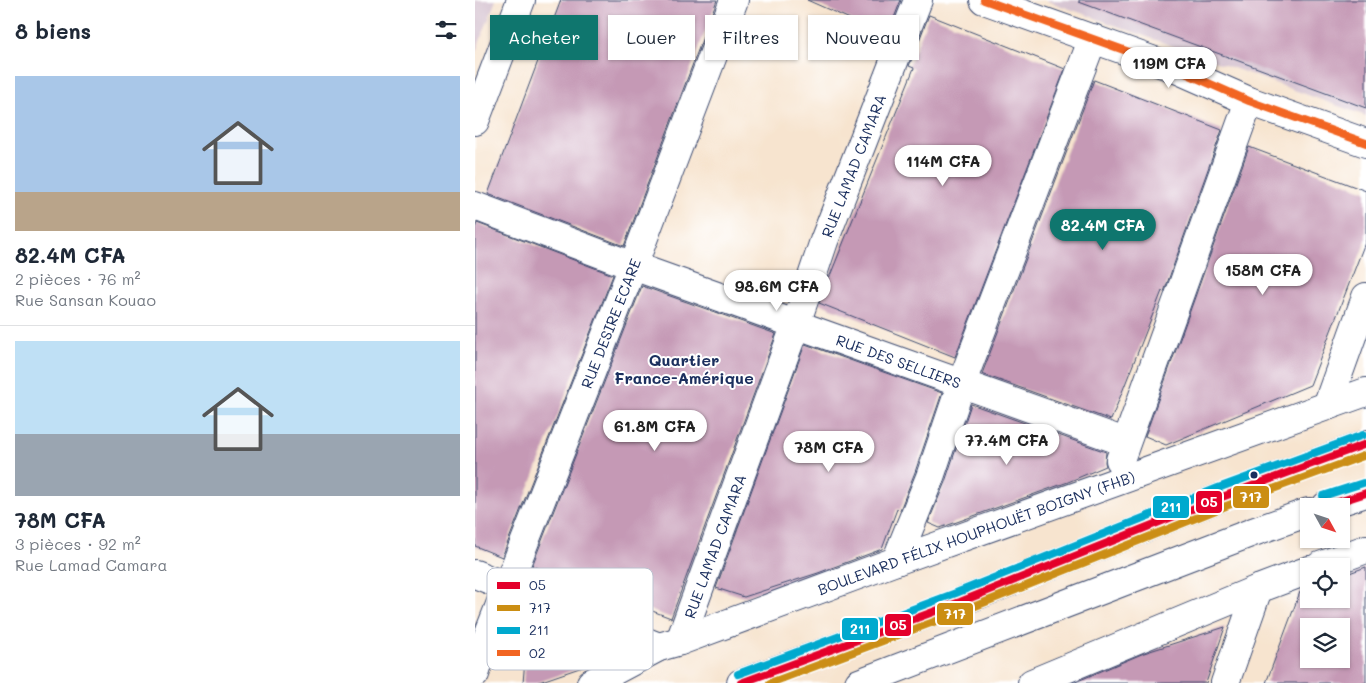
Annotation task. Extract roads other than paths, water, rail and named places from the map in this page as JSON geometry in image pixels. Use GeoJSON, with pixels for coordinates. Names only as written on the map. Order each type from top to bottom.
{"type":"FeatureCollection","features":[{"type":"Feature","properties":{"kind":"street"},"geometry":{"type":"LineString","coordinates":[[475,122],[521,0]]}},
{"type":"Feature","properties":{"kind":"street","name":"RUE DESIRE ECARE"},"geometry":{"type":"LineString","coordinates":[[516,568],[734,0]]}},
{"type":"Feature","properties":{"kind":"street","name":"RUE LAMAD CAMARA"},"geometry":{"type":"LineString","coordinates":[[670,644],[796,324],[824,241],[918,0]]}},
{"type":"Feature","properties":{"kind":"street"},"geometry":{"type":"LineString","coordinates":[[984,0],[1032,8],[1093,38],[1174,68],[1249,101],[1366,143]]}},
{"type":"Feature","properties":{"kind":"street"},"geometry":{"type":"LineString","coordinates":[[896,561],[930,478],[962,382],[1093,38]]}},
{"type":"Feature","properties":{"kind":"street"},"geometry":{"type":"LineString","coordinates":[[1112,483],[1125,442],[1249,101]]}},
{"type":"Feature","properties":{"kind":"street","name":"RUE DES SELLIERS"},"geometry":{"type":"LineString","coordinates":[[475,206],[633,266],[962,382],[1125,442]]}},
{"type":"Feature","properties":{"kind":"street"},"geometry":{"type":"LineString","coordinates":[[1327,406],[1366,297]]}},
{"type":"Feature","properties":{"kind":"street","name":"BOULEVARD FÉLIX HOUPHOUËT BOIGNY (FHB)"},"geometry":{"type":"LineString","coordinates":[[653,652],[670,644],[896,561],[1366,392]]}},
{"type":"Feature","properties":{"kind":"street"},"geometry":{"type":"LineString","coordinates":[[741,683],[960,602],[1222,497],[1366,444]]}},
{"type":"Feature","properties":{"kind":"street"},"geometry":{"type":"LineString","coordinates":[[1350,498],[1366,493]]}},
{"type":"Feature","properties":{"kind":"street"},"geometry":{"type":"LineString","coordinates":[[859,683],[1300,515]]}},
{"type":"Feature","properties":{"kind":"street"},"geometry":{"type":"LineString","coordinates":[[1342,558],[1366,549]]}},
{"type":"Feature","properties":{"kind":"street"},"geometry":{"type":"LineString","coordinates":[[1040,681],[1258,589],[1300,573]]}},
{"type":"Feature","properties":{"kind":"street"},"geometry":{"type":"LineString","coordinates":[[475,574],[487,579]]}},
{"type":"Feature","properties":{"kind":"street"},"geometry":{"type":"LineString","coordinates":[[1225,683],[1258,589]]}},
{"type":"Feature","properties":{"kind":"street","name":"RUE DESIRE ECARE"},"geometry":{"type":"LineString","coordinates":[[475,674],[487,638]]}},
{"type":"Feature","properties":{"kind":"street"},"geometry":{"type":"LineString","coordinates":[[653,638],[670,644]]}},
{"type":"Feature","properties":{"kind":"street","name":"BOULEVARD FÉLIX HOUPHOUËT BOIGNY (FHB)"},"geometry":{"type":"LineString","coordinates":[[591,683],[617,670]]}},
{"type":"Feature","properties":{"kind":"district","name":"Quartier France-Amérique"},"geometry":{"type":"Point","coordinates":[684,368]}}]}
